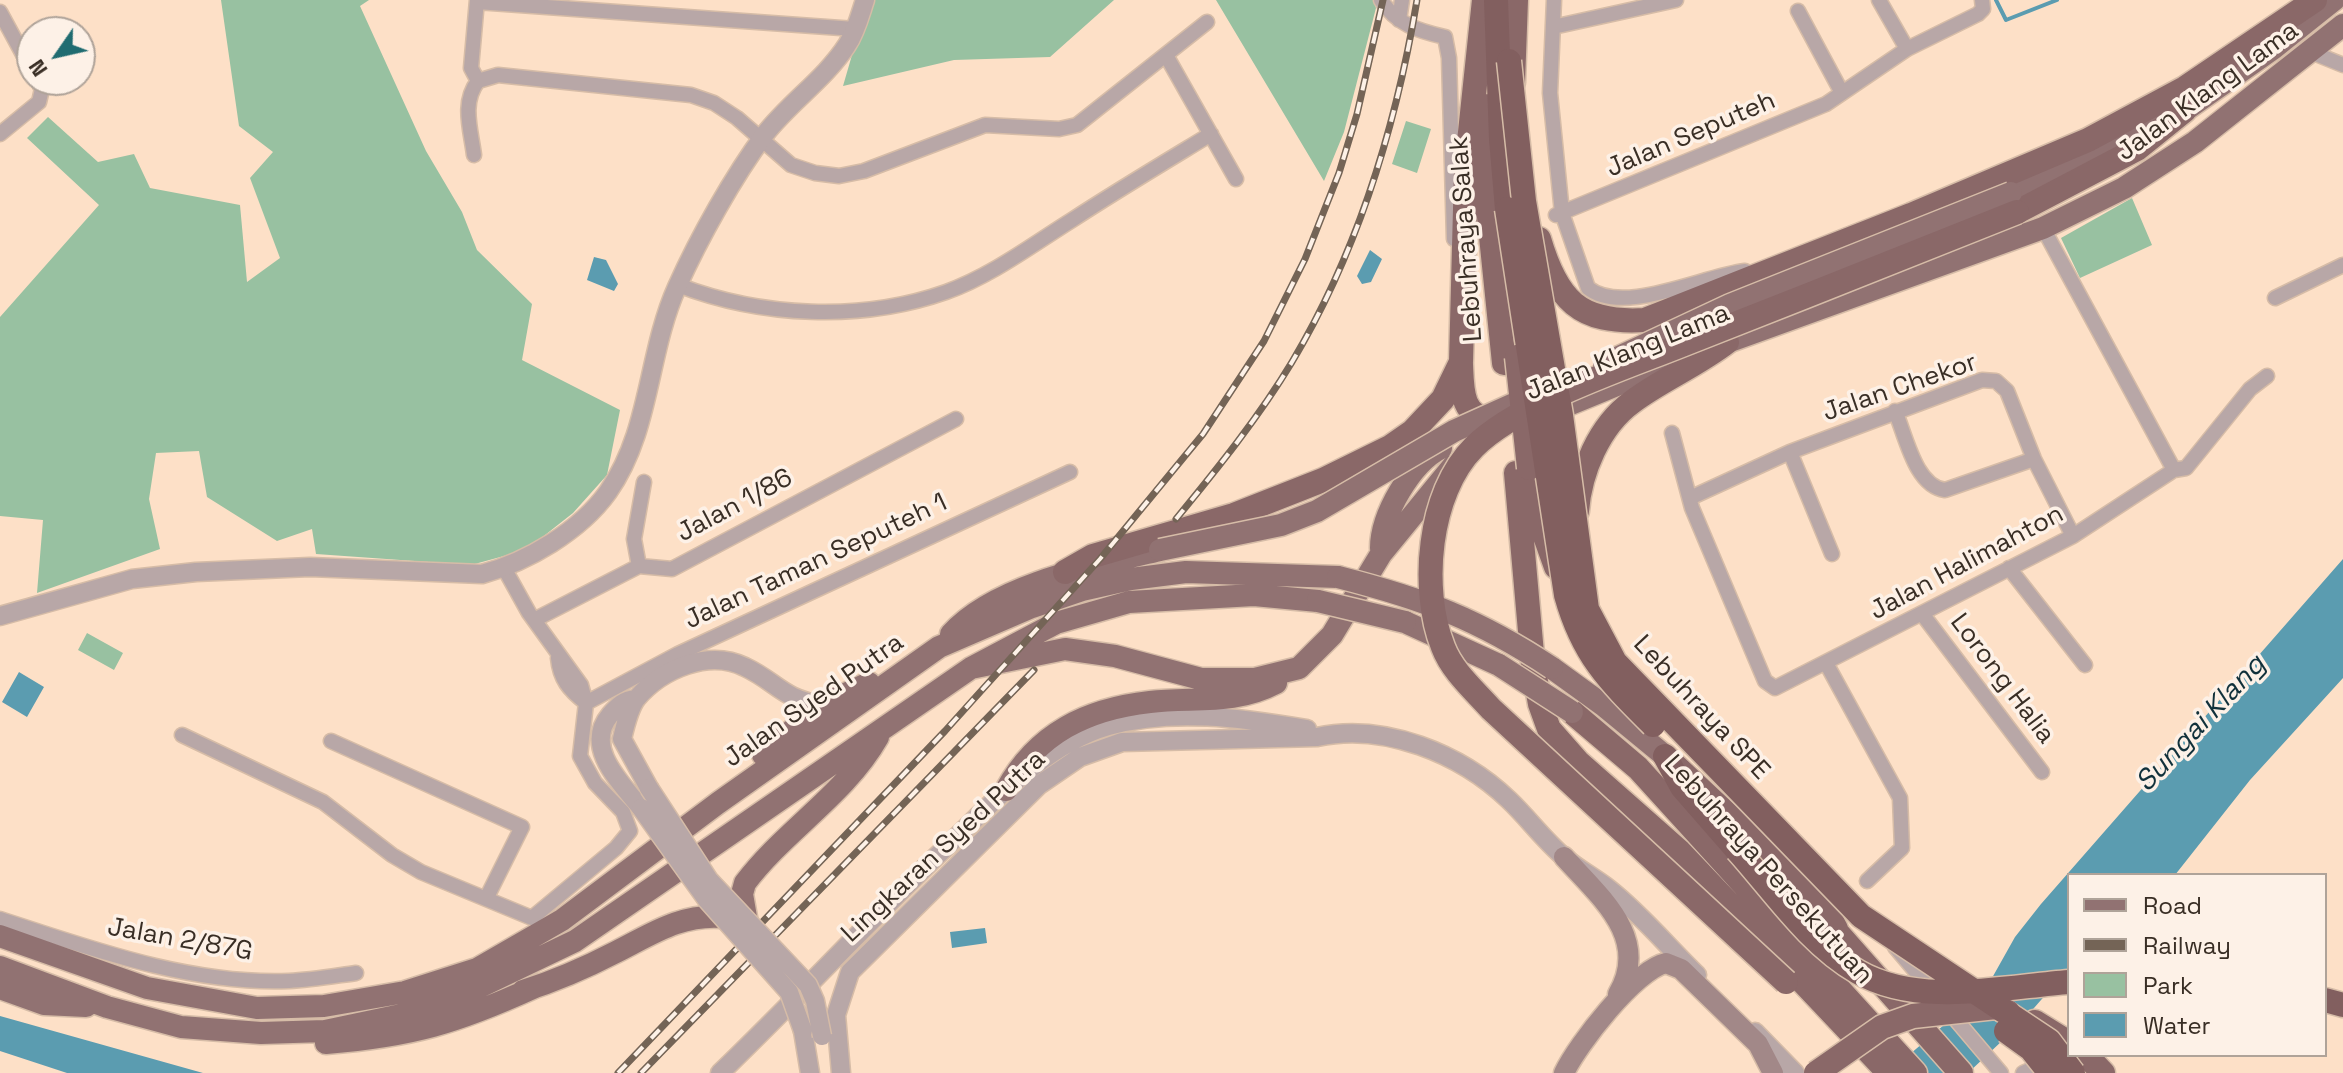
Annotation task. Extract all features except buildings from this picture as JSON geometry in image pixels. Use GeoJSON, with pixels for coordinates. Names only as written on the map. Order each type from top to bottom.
{"type":"FeatureCollection","features":[{"type":"Feature","properties":{"kind":"highway"},"geometry":{"type":"LineString","coordinates":[[1485,0],[1466,170],[1461,362],[1467,408],[1475,416],[1492,420]]}},
{"type":"Feature","properties":{"kind":"highway","name":"Lebuhraya Salak"},"geometry":{"type":"LineString","coordinates":[[1485,0],[1488,207],[1523,470]]}},
{"type":"Feature","properties":{"kind":"highway","name":"Lebuhraya SPE"},"geometry":{"type":"LineString","coordinates":[[1496,0],[1507,209],[1566,595],[1576,631],[1605,678],[1854,926],[2031,1049],[2050,1073]]}},
{"type":"Feature","properties":{"kind":"highway","name":"Lebuhraya SPE"},"geometry":{"type":"LineString","coordinates":[[1509,0],[1508,56],[1524,201],[1561,415],[1576,547],[1587,609],[1615,662],[1861,916],[2049,1041],[2073,1073]]}},
{"type":"Feature","properties":{"kind":"highway"},"geometry":{"type":"LineString","coordinates":[[1510,360],[1509,177],[1516,0]]}},
{"type":"Feature","properties":{"kind":"highway"},"geometry":{"type":"LineString","coordinates":[[1522,91],[1528,56],[1529,0]]}},
{"type":"Feature","properties":{"kind":"highway"},"geometry":{"type":"LineString","coordinates":[[1529,206],[1549,272],[1569,301],[1597,318],[1645,320],[2088,140],[2194,83],[2315,0]]}},
{"type":"Feature","properties":{"kind":"highway"},"geometry":{"type":"LineString","coordinates":[[1515,35],[1522,91],[1529,206],[1556,389]]}},
{"type":"Feature","properties":{"kind":"highway"},"geometry":{"type":"LineString","coordinates":[[1889,1073],[1873,1039],[1846,1025],[1786,982],[1502,719],[1458,673],[1443,648],[1431,601],[1430,545],[1463,459],[1488,435],[1535,408],[1614,372],[2137,149],[2184,111]]}},
{"type":"Feature","properties":{"kind":"highway"},"geometry":{"type":"LineString","coordinates":[[1638,693],[1603,639],[1582,588],[1576,534],[1579,487],[1592,453],[1631,402],[1695,366],[1732,340],[1718,322],[1715,302],[1720,291]]}},
{"type":"Feature","properties":{"kind":"highway"},"geometry":{"type":"LineString","coordinates":[[1065,572],[1093,556],[1234,515],[1323,480],[1376,454],[1413,431],[1443,399],[1461,362]]}},
{"type":"Feature","properties":{"kind":"highway"},"geometry":{"type":"LineString","coordinates":[[1523,470],[1533,665],[1540,704],[1549,729],[1578,762],[1679,851],[1846,1025]]}},
{"type":"Feature","properties":{"kind":"highway"},"geometry":{"type":"LineString","coordinates":[[1523,470],[1551,557],[1581,621],[1620,676],[1789,846],[1810,876],[1836,929]]}},
{"type":"Feature","properties":{"kind":"highway","name":"Lebuhraya Persekutuan"},"geometry":{"type":"LineString","coordinates":[[1572,712],[1638,768],[1873,1039],[1915,1073]]}},
{"type":"Feature","properties":{"kind":"highway"},"geometry":{"type":"LineString","coordinates":[[1665,756],[1682,787],[1815,938],[1857,971],[1877,981],[1908,989],[1939,991],[2067,982]]}},
{"type":"Feature","properties":{"kind":"highway","name":"Lebuhraya Persekutuan"},"geometry":{"type":"LineString","coordinates":[[1665,756],[1759,844],[1900,1000],[1961,1073]]}},
{"type":"Feature","properties":{"kind":"highway"},"geometry":{"type":"LineString","coordinates":[[1816,1073],[1882,1027],[1913,1016],[1965,1009],[1996,1007],[2030,1019],[2067,1042]]}},
{"type":"Feature","properties":{"kind":"highway"},"geometry":{"type":"LineString","coordinates":[[2088,1057],[2103,1073]]}},
{"type":"Feature","properties":{"kind":"main road","name":"Jalan Klang Lama"},"geometry":{"type":"LineString","coordinates":[[2184,111],[2274,48],[2334,0]]}},
{"type":"Feature","properties":{"kind":"main road","name":"Jalan Klang Lama"},"geometry":{"type":"LineString","coordinates":[[1006,790],[1029,754],[1069,724],[1092,714],[1151,702],[1231,700],[1263,689],[1299,668],[1332,635],[1381,554],[1445,474],[1482,446],[1602,388],[1938,269],[2043,228],[2124,188],[2160,165],[2343,25]]}},
{"type":"Feature","properties":{"kind":"main road","name":"Jalan Klang Lama"},"geometry":{"type":"LineString","coordinates":[[939,647],[974,615],[1065,572],[1281,525],[1317,511],[1454,431],[1730,305],[2014,203]]}},
{"type":"Feature","properties":{"kind":"main road"},"geometry":{"type":"LineString","coordinates":[[1381,554],[1381,538],[1413,470],[1432,452],[1556,389],[1640,355],[1675,361]]}},
{"type":"Feature","properties":{"kind":"main road","name":"Jalan Syed Putra"},"geometry":{"type":"LineString","coordinates":[[0,936],[147,988],[257,1008],[324,1006],[405,992],[477,969],[562,920],[732,793],[939,647],[1032,607],[1082,590],[1131,579],[1186,572],[1338,577],[1413,596],[1500,634],[1603,705],[1665,756]]}},
{"type":"Feature","properties":{"kind":"main road"},"geometry":{"type":"LineString","coordinates":[[401,1015],[475,989],[575,941],[971,668],[1056,623],[1129,602],[1254,595],[1318,601],[1405,622],[1499,665],[1572,712]]}},
{"type":"Feature","properties":{"kind":"main road"},"geometry":{"type":"LineString","coordinates":[[971,668],[1065,649],[1115,656],[1175,674],[1225,680],[1255,679],[1299,668]]}},
{"type":"Feature","properties":{"kind":"main road"},"geometry":{"type":"LineString","coordinates":[[732,793],[747,769],[822,705],[919,660]]}},
{"type":"Feature","properties":{"kind":"main road"},"geometry":{"type":"LineString","coordinates":[[747,923],[742,894],[745,883],[843,784],[865,759],[883,729]]}},
{"type":"Feature","properties":{"kind":"main road"},"geometry":{"type":"LineString","coordinates":[[1564,857],[1607,896],[1623,926],[1630,948],[1625,982],[1606,1015]]}},
{"type":"Feature","properties":{"kind":"main road"},"geometry":{"type":"LineString","coordinates":[[152,1019],[185,1037],[240,1046],[298,1046],[395,1037],[441,1027],[616,953],[667,924],[700,915],[722,917]]}},
{"type":"Feature","properties":{"kind":"main road"},"geometry":{"type":"LineString","coordinates":[[1564,1073],[1585,1038],[1654,966],[1672,964],[1758,1044],[1773,1073]]}},
{"type":"Feature","properties":{"kind":"main road"},"geometry":{"type":"LineString","coordinates":[[0,967],[107,1007],[181,1027],[261,1033],[325,1031],[401,1015],[476,1007],[535,987]]}},
{"type":"Feature","properties":{"kind":"main road"},"geometry":{"type":"LineString","coordinates":[[0,988],[44,1004],[107,1007]]}},
{"type":"Feature","properties":{"kind":"street"},"geometry":{"type":"LineString","coordinates":[[0,616],[132,579],[196,572],[310,567],[453,576],[504,568],[581,521],[607,494],[626,461],[642,422],[661,328],[678,285],[763,137],[792,102],[823,75],[848,44],[865,0]]}},
{"type":"Feature","properties":{"kind":"street"},"geometry":{"type":"LineString","coordinates":[[1381,0],[1390,15],[1445,37],[1449,58],[1452,215],[1457,263],[1466,261]]}},
{"type":"Feature","properties":{"kind":"street"},"geometry":{"type":"LineString","coordinates":[[1399,20],[1402,0]]}},
{"type":"Feature","properties":{"kind":"street"},"geometry":{"type":"LineString","coordinates":[[1554,0],[1550,55],[1559,214],[1588,288],[1610,299],[1641,295],[1734,273],[1777,268]]}},
{"type":"Feature","properties":{"kind":"street"},"geometry":{"type":"LineString","coordinates":[[1553,27],[1676,0]]}},
{"type":"Feature","properties":{"kind":"street"},"geometry":{"type":"LineString","coordinates":[[1879,0],[1907,49]]}},
{"type":"Feature","properties":{"kind":"street"},"geometry":{"type":"LineString","coordinates":[[478,81],[471,68],[477,1],[855,29]]}},
{"type":"Feature","properties":{"kind":"street","name":"Jalan Seputeh"},"geometry":{"type":"LineString","coordinates":[[1559,214],[1826,104],[1907,49],[1983,4]]}},
{"type":"Feature","properties":{"kind":"street"},"geometry":{"type":"LineString","coordinates":[[1798,11],[1842,93]]}},
{"type":"Feature","properties":{"kind":"street"},"geometry":{"type":"LineString","coordinates":[[0,12],[16,42]]}},
{"type":"Feature","properties":{"kind":"street"},"geometry":{"type":"LineString","coordinates":[[474,155],[467,105],[478,81],[498,75],[670,91],[714,103],[763,137],[774,153],[791,165],[815,173],[839,176],[864,171],[985,125],[1059,129],[1077,125],[1167,57],[1207,22]]}},
{"type":"Feature","properties":{"kind":"street"},"geometry":{"type":"LineString","coordinates":[[2311,52],[2343,65]]}},
{"type":"Feature","properties":{"kind":"street"},"geometry":{"type":"LineString","coordinates":[[1167,57],[1236,179]]}},
{"type":"Feature","properties":{"kind":"street"},"geometry":{"type":"LineString","coordinates":[[0,134],[39,102],[40,96]]}},
{"type":"Feature","properties":{"kind":"street"},"geometry":{"type":"LineString","coordinates":[[678,285],[709,296],[812,312],[870,311],[946,292],[1003,264],[1211,134]]}},
{"type":"Feature","properties":{"kind":"street"},"geometry":{"type":"LineString","coordinates":[[2043,228],[2174,470]]}},
{"type":"Feature","properties":{"kind":"street"},"geometry":{"type":"LineString","coordinates":[[2275,298],[2343,265]]}},
{"type":"Feature","properties":{"kind":"street","name":"Jalan Halimahton"},"geometry":{"type":"LineString","coordinates":[[1690,498],[1765,681],[1775,688],[2073,536],[2174,470],[2186,468],[2250,389],[2267,376]]}},
{"type":"Feature","properties":{"kind":"street","name":"Jalan Chekor"},"geometry":{"type":"LineString","coordinates":[[1690,498],[1790,452],[1895,411],[1982,380],[1996,381],[2007,391],[2034,459],[2073,536]]}},
{"type":"Feature","properties":{"kind":"street"},"geometry":{"type":"LineString","coordinates":[[1895,411],[1923,479],[1934,489],[1945,490],[2034,459]]}},
{"type":"Feature","properties":{"kind":"street","name":"Jalan 1/86"},"geometry":{"type":"LineString","coordinates":[[534,620],[639,566],[672,569],[956,419]]}},
{"type":"Feature","properties":{"kind":"street"},"geometry":{"type":"LineString","coordinates":[[1672,433],[1690,498]]}},
{"type":"Feature","properties":{"kind":"street"},"geometry":{"type":"LineString","coordinates":[[1790,452],[1832,554]]}},
{"type":"Feature","properties":{"kind":"street","name":"Jalan Taman Seputeh 1"},"geometry":{"type":"LineString","coordinates":[[586,703],[678,654],[1070,472]]}},
{"type":"Feature","properties":{"kind":"street"},"geometry":{"type":"LineString","coordinates":[[639,566],[634,539],[644,482]]}},
{"type":"Feature","properties":{"kind":"street"},"geometry":{"type":"LineString","coordinates":[[182,735],[323,802],[392,855],[421,872],[532,918],[627,837],[630,831],[623,812],[595,783],[580,756],[586,703],[570,691],[560,673],[558,658],[504,568]]}},
{"type":"Feature","properties":{"kind":"street"},"geometry":{"type":"LineString","coordinates":[[2009,568],[2085,665]]}},
{"type":"Feature","properties":{"kind":"street","name":"Lorong Halia"},"geometry":{"type":"LineString","coordinates":[[1923,615],[2042,772]]}},
{"type":"Feature","properties":{"kind":"street"},"geometry":{"type":"LineString","coordinates":[[810,1073],[803,1031],[789,992],[722,917],[620,783],[605,761],[601,731],[619,705],[636,699],[672,671],[708,660],[746,667],[776,690],[799,701],[822,705]]}},
{"type":"Feature","properties":{"kind":"street"},"geometry":{"type":"LineString","coordinates":[[1826,663],[1900,798],[1902,848],[1867,881]]}},
{"type":"Feature","properties":{"kind":"street"},"geometry":{"type":"LineString","coordinates":[[776,690],[794,714],[796,727]]}},
{"type":"Feature","properties":{"kind":"street"},"geometry":{"type":"LineString","coordinates":[[636,699],[622,739],[634,767],[709,880],[808,985],[815,1001],[822,1036],[840,1073]]}},
{"type":"Feature","properties":{"kind":"street"},"geometry":{"type":"LineString","coordinates":[[720,1073],[877,913],[1006,790],[1054,752],[1082,736],[1136,720],[1175,716],[1235,718],[1334,733]]}},
{"type":"Feature","properties":{"kind":"street","name":"Lingkaran Syed Putra"},"geometry":{"type":"LineString","coordinates":[[840,1073],[836,1015],[850,972],[1039,785],[1080,757],[1122,742],[1317,737],[1334,733],[1395,739],[1426,748],[1473,771],[1507,798],[1564,857]]}},
{"type":"Feature","properties":{"kind":"street"},"geometry":{"type":"LineString","coordinates":[[331,741],[522,827],[487,897]]}},
{"type":"Feature","properties":{"kind":"street"},"geometry":{"type":"LineString","coordinates":[[1696,752],[1744,781],[1837,877],[2000,1072]]}},
{"type":"Feature","properties":{"kind":"street"},"geometry":{"type":"LineString","coordinates":[[620,783],[618,761],[634,767]]}},
{"type":"Feature","properties":{"kind":"street"},"geometry":{"type":"LineString","coordinates":[[1607,896],[1709,986],[1795,1073]]}},
{"type":"Feature","properties":{"kind":"street","name":"Jalan 2/87G"},"geometry":{"type":"LineString","coordinates":[[0,919],[88,948],[232,978],[288,981],[356,973]]}},
{"type":"Feature","properties":{"kind":"street"},"geometry":{"type":"LineString","coordinates":[[2023,1073],[2053,1061],[2085,1073]]}},
{"type":"Feature","properties":{"kind":"green space"},"geometry":{"type":"Polygon","coordinates":[[[221,0],[369,0],[360,6],[426,151],[462,212],[477,250],[532,304],[522,360],[620,410],[607,475],[573,513],[526,550],[471,565],[316,554],[312,529],[277,541],[207,497],[199,451],[156,453],[149,499],[160,549],[37,593],[43,520],[0,516],[0,317],[99,205],[27,138],[48,117],[98,162],[134,154],[150,188],[240,205],[247,282],[280,258],[250,178],[273,152],[239,126],[221,0]]]}},
{"type":"Feature","properties":{"kind":"green space"},"geometry":{"type":"Polygon","coordinates":[[[868,0],[1114,0],[1050,57],[954,60],[843,86],[868,0]]]}},
{"type":"Feature","properties":{"kind":"green space"},"geometry":{"type":"Polygon","coordinates":[[[1216,0],[1373,0],[1376,8],[1344,132],[1324,181],[1216,0]]]}},
{"type":"Feature","properties":{"kind":"green space"},"geometry":{"type":"Polygon","coordinates":[[[1406,121],[1431,129],[1417,173],[1392,164],[1406,121]]]}},
{"type":"Feature","properties":{"kind":"green space"},"geometry":{"type":"Polygon","coordinates":[[[2132,198],[2152,245],[2080,278],[2061,238],[2132,198]]]}},
{"type":"Feature","properties":{"kind":"green space"},"geometry":{"type":"Polygon","coordinates":[[[87,633],[123,653],[114,670],[78,650],[87,633]]]}},
{"type":"Feature","properties":{"kind":"water"},"geometry":{"type":"Polygon","coordinates":[[[1370,250],[1382,259],[1371,282],[1362,284],[1357,276],[1370,250]]]}},
{"type":"Feature","properties":{"kind":"water"},"geometry":{"type":"Polygon","coordinates":[[[594,257],[606,260],[618,284],[614,291],[587,280],[594,257]]]}},
{"type":"Feature","properties":{"kind":"water","name":"Sungai Klang"},"geometry":{"type":"Polygon","coordinates":[[[2343,559],[2343,678],[2250,780],[2177,873],[2068,873],[2343,559]]]}},
{"type":"Feature","properties":{"kind":"water"},"geometry":{"type":"Polygon","coordinates":[[[19,672],[44,687],[27,717],[2,702],[19,672]]]}},
{"type":"Feature","properties":{"kind":"water"},"geometry":{"type":"Polygon","coordinates":[[[2067,874],[2067,970],[2020,1024],[1968,1073],[1888,1073],[1973,1000],[1992,978],[2015,937],[2067,874]]]}},
{"type":"Feature","properties":{"kind":"water"},"geometry":{"type":"Polygon","coordinates":[[[985,928],[987,943],[952,948],[950,932],[985,928]]]}},
{"type":"Feature","properties":{"kind":"water"},"geometry":{"type":"Polygon","coordinates":[[[0,1016],[203,1073],[67,1073],[0,1051],[0,1016]]]}},
{"type":"Feature","properties":{"kind":"waterway"},"geometry":{"type":"LineString","coordinates":[[1996,0],[2006,20],[2057,0]]}},
{"type":"Feature","properties":{"kind":"railway"},"geometry":{"type":"LineString","coordinates":[[618,1073],[945,731],[1100,559],[1203,434],[1264,341],[1305,259],[1339,173],[1357,114],[1383,0]]}},
{"type":"Feature","properties":{"kind":"railway"},"geometry":{"type":"LineString","coordinates":[[1176,519],[1266,403],[1292,362],[1336,276],[1355,232],[1386,141],[1417,0]]}},
{"type":"Feature","properties":{"kind":"railway"},"geometry":{"type":"LineString","coordinates":[[641,1073],[1034,670]]}}]}
